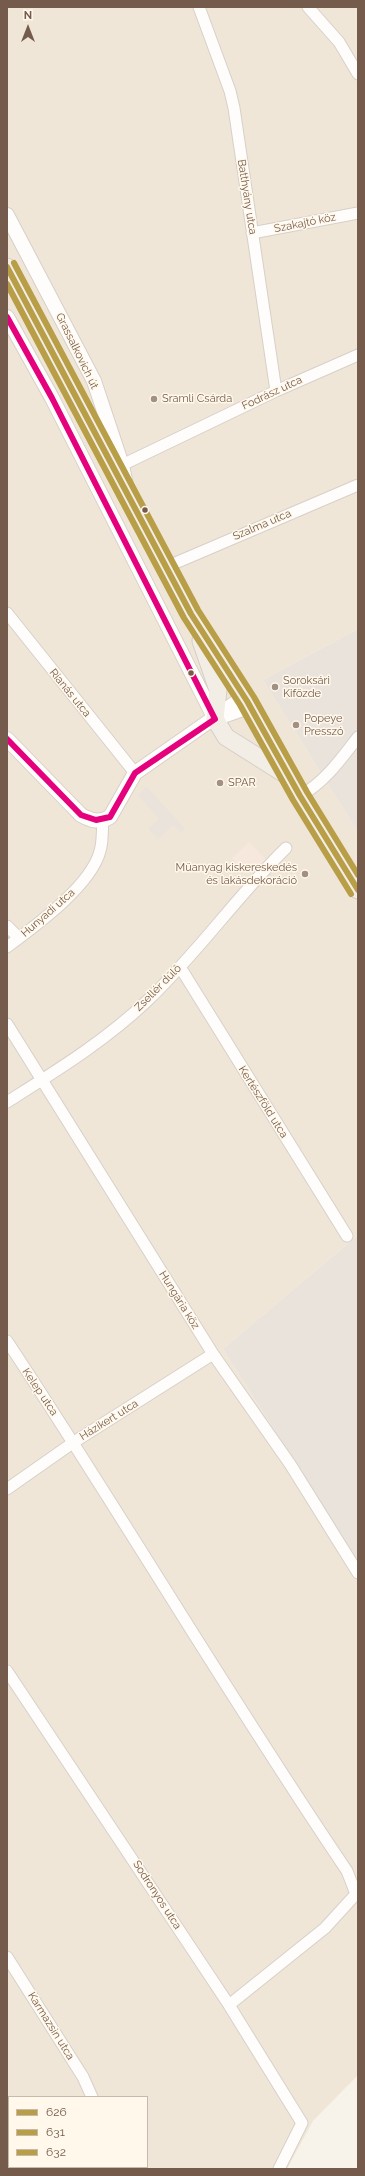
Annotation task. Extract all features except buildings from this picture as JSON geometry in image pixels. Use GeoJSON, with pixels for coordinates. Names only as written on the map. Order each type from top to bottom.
{"type":"FeatureCollection","features":[{"type":"Feature","properties":{"kind":"main road","name":"Grassalkovich út"},"geometry":{"type":"LineString","coordinates":[[7,267],[191,614],[247,701],[300,796],[358,890]]}},
{"type":"Feature","properties":{"kind":"main road"},"geometry":{"type":"LineString","coordinates":[[191,614],[218,690],[215,719],[226,737],[289,776]]}},
{"type":"Feature","properties":{"kind":"street","name":"Batthyány utca"},"geometry":{"type":"LineString","coordinates":[[199,7],[232,96],[276,391]]}},
{"type":"Feature","properties":{"kind":"street"},"geometry":{"type":"LineString","coordinates":[[308,7],[339,42],[358,74]]}},
{"type":"Feature","properties":{"kind":"street","name":"Szakajtó köz"},"geometry":{"type":"LineString","coordinates":[[252,233],[358,213]]}},
{"type":"Feature","properties":{"kind":"street","name":"Grassalkovich út"},"geometry":{"type":"LineString","coordinates":[[7,215],[94,382],[122,464],[127,495]]}},
{"type":"Feature","properties":{"kind":"street"},"geometry":{"type":"LineString","coordinates":[[7,316],[52,398],[215,719]]}},
{"type":"Feature","properties":{"kind":"street","name":"Fodrász utca"},"geometry":{"type":"LineString","coordinates":[[122,464],[276,391],[358,355]]}},
{"type":"Feature","properties":{"kind":"street","name":"Szalma utca"},"geometry":{"type":"LineString","coordinates":[[166,567],[358,485]]}},
{"type":"Feature","properties":{"kind":"street","name":"Rianás utca"},"geometry":{"type":"LineString","coordinates":[[7,612],[135,773]]}},
{"type":"Feature","properties":{"kind":"street"},"geometry":{"type":"LineString","coordinates":[[7,739],[81,815],[92,821],[103,821],[110,818],[135,773],[215,719],[238,701],[247,701]]}},
{"type":"Feature","properties":{"kind":"street"},"geometry":{"type":"LineString","coordinates":[[300,796],[314,789],[333,770],[358,737]]}},
{"type":"Feature","properties":{"kind":"street","name":"Hunyadi utca"},"geometry":{"type":"LineString","coordinates":[[7,947],[56,908],[84,880],[100,852],[103,821]]}},
{"type":"Feature","properties":{"kind":"street","name":"Zsellér dűlő"},"geometry":{"type":"LineString","coordinates":[[7,1102],[41,1081],[111,1033],[148,1001],[180,967],[266,867],[286,848]]}},
{"type":"Feature","properties":{"kind":"street"},"geometry":{"type":"LineString","coordinates":[[7,926],[19,938]]}},
{"type":"Feature","properties":{"kind":"street","name":"Kertészföld utca"},"geometry":{"type":"LineString","coordinates":[[180,967],[347,1236]]}},
{"type":"Feature","properties":{"kind":"street","name":"Hungária köz"},"geometry":{"type":"LineString","coordinates":[[7,1024],[41,1081],[213,1354],[290,1464],[358,1573]]}},
{"type":"Feature","properties":{"kind":"street","name":"Kelep utca"},"geometry":{"type":"LineString","coordinates":[[7,1342],[74,1442],[198,1640],[347,1871],[356,1894],[325,1928],[229,2005]]}},
{"type":"Feature","properties":{"kind":"street","name":"Házikert utca"},"geometry":{"type":"LineString","coordinates":[[7,1489],[74,1442],[213,1354]]}},
{"type":"Feature","properties":{"kind":"street","name":"Sodronyos utca"},"geometry":{"type":"LineString","coordinates":[[7,1671],[229,2005],[302,2123],[279,2169]]}},
{"type":"Feature","properties":{"kind":"street","name":"Karmazsin utca"},"geometry":{"type":"LineString","coordinates":[[7,1957],[83,2077],[92,2096]]}},
{"type":"Feature","properties":{"kind":"shaded area"},"geometry":{"type":"Polygon","coordinates":[[[7,7],[358,7],[358,629],[263,680],[358,832],[358,1235],[223,1349],[358,1563],[358,2075],[313,2121],[287,2169],[7,2169],[7,7]]]}},
{"type":"Feature","properties":{"kind":"shaded area"},"geometry":{"type":"Polygon","coordinates":[[[358,629],[358,832],[263,680],[358,629]]]}},
{"type":"Feature","properties":{"kind":"shaded area"},"geometry":{"type":"Polygon","coordinates":[[[147,787],[185,829],[181,833],[173,825],[158,839],[149,829],[159,819],[138,795],[147,787]]]}},
{"type":"Feature","properties":{"kind":"shaded area"},"geometry":{"type":"Polygon","coordinates":[[[249,842],[266,860],[255,870],[250,866],[243,872],[232,858],[249,842]]]}},
{"type":"Feature","properties":{"kind":"shaded area"},"geometry":{"type":"Polygon","coordinates":[[[358,1235],[358,1563],[223,1349],[358,1235]]]}},
{"type":"Feature","properties":{"kind":"transit line","name":"632"},"geometry":{"type":"LineString","coordinates":[[14,263],[198,610],[254,697],[307,792],[358,875]]}},
{"type":"Feature","properties":{"kind":"transit line","name":"626"},"geometry":{"type":"LineString","coordinates":[[7,267],[191,614],[247,701],[300,796],[358,890]]}},
{"type":"Feature","properties":{"kind":"transit line","name":"631"},"geometry":{"type":"LineString","coordinates":[[7,284],[184,618],[240,705],[293,800],[351,894]]}},
{"type":"Feature","properties":{"kind":"transit line"},"geometry":{"type":"LineString","coordinates":[[7,317],[52,398],[215,719],[135,773],[110,817],[96,820],[81,815],[7,739]]}},
{"type":"Feature","properties":{"kind":"place","name":"Sramli Csárda"},"geometry":{"type":"Point","coordinates":[154,399]}},
{"type":"Feature","properties":{"kind":"place","name":"Soroksári Kifőzde"},"geometry":{"type":"Point","coordinates":[275,687]}},
{"type":"Feature","properties":{"kind":"place","name":"Popeye Presszó"},"geometry":{"type":"Point","coordinates":[296,725]}},
{"type":"Feature","properties":{"kind":"place","name":"SPAR"},"geometry":{"type":"Point","coordinates":[220,783]}},
{"type":"Feature","properties":{"kind":"place","name":"Műanyag kiskereskedés és lakásdekoráció"},"geometry":{"type":"Point","coordinates":[305,874]}}]}
